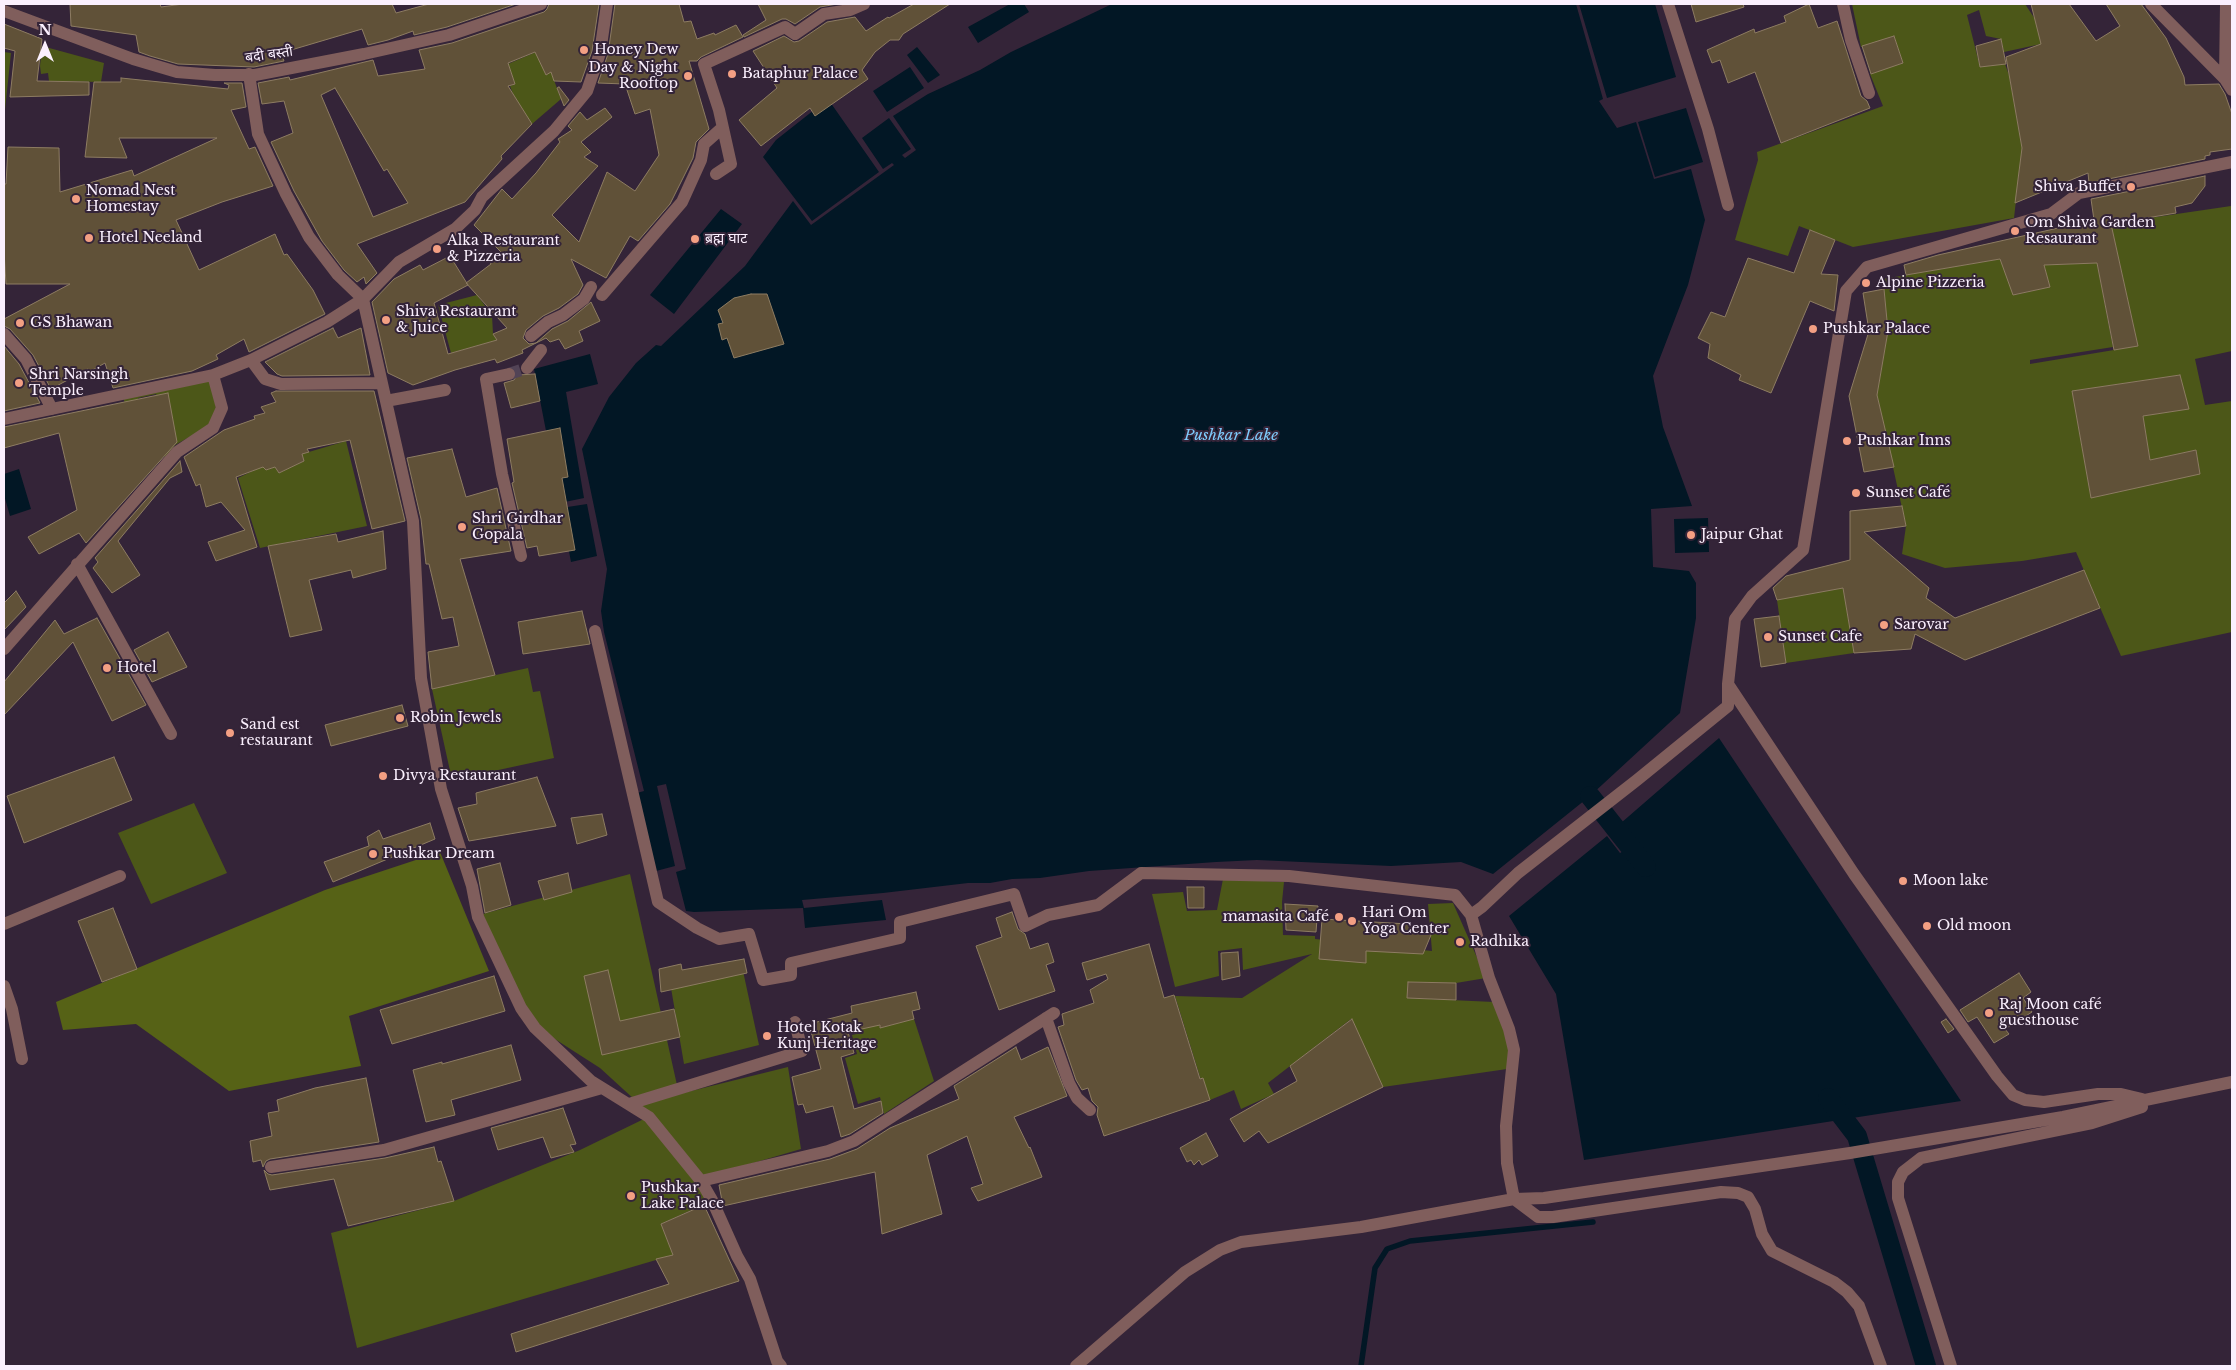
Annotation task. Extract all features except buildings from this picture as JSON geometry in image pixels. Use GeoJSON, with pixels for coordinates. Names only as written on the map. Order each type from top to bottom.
{"type":"FeatureCollection","features":[{"type":"Feature","properties":{"kind":"street","name":"बदी बस्ती"},"geometry":{"type":"LineString","coordinates":[[4,11],[133,59],[177,72],[215,76],[280,70],[364,54],[449,35],[541,4]]}},
{"type":"Feature","properties":{"kind":"street"},"geometry":{"type":"LineString","coordinates":[[4,419],[213,375],[251,360],[327,322],[363,299],[399,262],[455,229],[475,210],[482,197],[560,124],[587,91],[600,53],[608,4]]}},
{"type":"Feature","properties":{"kind":"street"},"geometry":{"type":"LineString","coordinates":[[716,174],[731,164],[719,110],[704,64],[785,27],[795,34],[824,14],[850,10],[864,4]]}},
{"type":"Feature","properties":{"kind":"street"},"geometry":{"type":"LineString","coordinates":[[1668,4],[1708,130],[1728,205]]}},
{"type":"Feature","properties":{"kind":"street"},"geometry":{"type":"LineString","coordinates":[[1843,4],[1851,40],[1869,93]]}},
{"type":"Feature","properties":{"kind":"street"},"geometry":{"type":"LineString","coordinates":[[2151,4],[2230,86]]}},
{"type":"Feature","properties":{"kind":"street"},"geometry":{"type":"LineString","coordinates":[[2226,4],[2230,86]]}},
{"type":"Feature","properties":{"kind":"street"},"geometry":{"type":"LineString","coordinates":[[249,74],[258,134],[286,194],[309,237],[338,276],[363,299],[414,521],[421,678],[441,789],[472,886],[478,917],[527,1018],[545,1039],[591,1081],[649,1117],[701,1181],[750,1279],[777,1361],[781,1366]]}},
{"type":"Feature","properties":{"kind":"street"},"geometry":{"type":"LineString","coordinates":[[531,336],[548,322],[563,315],[597,291],[682,202],[701,160],[704,144],[722,128]]}},
{"type":"Feature","properties":{"kind":"street"},"geometry":{"type":"LineString","coordinates":[[1470,914],[1482,907],[1518,872],[1637,780],[1728,706],[1728,684],[1735,619],[1752,596],[1803,550],[1846,291],[1867,267],[2051,214],[2079,193],[2232,162]]}},
{"type":"Feature","properties":{"kind":"street"},"geometry":{"type":"LineString","coordinates":[[4,334],[26,359],[52,409]]}},
{"type":"Feature","properties":{"kind":"street"},"geometry":{"type":"LineString","coordinates":[[526,368],[541,350]]}},
{"type":"Feature","properties":{"kind":"street"},"geometry":{"type":"LineString","coordinates":[[251,360],[265,379],[281,384],[382,383]]}},
{"type":"Feature","properties":{"kind":"street"},"geometry":{"type":"LineString","coordinates":[[508,374],[486,379],[502,474],[521,556]]}},
{"type":"Feature","properties":{"kind":"street"},"geometry":{"type":"LineString","coordinates":[[4,649],[76,564],[177,452],[213,428],[222,408],[213,375]]}},
{"type":"Feature","properties":{"kind":"street"},"geometry":{"type":"LineString","coordinates":[[386,401],[445,390]]}},
{"type":"Feature","properties":{"kind":"street"},"geometry":{"type":"LineString","coordinates":[[76,564],[171,734]]}},
{"type":"Feature","properties":{"kind":"street"},"geometry":{"type":"LineString","coordinates":[[595,630],[658,902],[697,928],[719,939],[749,934],[763,980],[790,975],[791,963],[900,938],[900,922],[1014,894],[1024,926],[1048,916],[1098,905],[1141,874],[1288,876],[1455,895],[1470,914],[1488,978],[1509,1028],[1514,1050],[1506,1126],[1508,1163],[1514,1199],[1538,1217],[1552,1217],[1721,1192],[1738,1193],[1748,1197],[1755,1209],[1762,1234],[1772,1251],[1834,1282],[1847,1292],[1859,1306],[1882,1366]]}},
{"type":"Feature","properties":{"kind":"street"},"geometry":{"type":"LineString","coordinates":[[1728,684],[1854,874],[1997,1076],[2013,1095],[2025,1100],[2044,1102],[2098,1094],[2122,1094],[2145,1100]]}},
{"type":"Feature","properties":{"kind":"street"},"geometry":{"type":"LineString","coordinates":[[4,924],[120,876]]}},
{"type":"Feature","properties":{"kind":"street"},"geometry":{"type":"LineString","coordinates":[[4,986],[12,1008],[22,1059]]}},
{"type":"Feature","properties":{"kind":"street"},"geometry":{"type":"LineString","coordinates":[[701,1181],[828,1151],[854,1141],[1050,1015],[1069,1083],[1077,1098],[1090,1110]]}},
{"type":"Feature","properties":{"kind":"street"},"geometry":{"type":"LineString","coordinates":[[629,1104],[802,1050],[795,1022]]}},
{"type":"Feature","properties":{"kind":"street"},"geometry":{"type":"LineString","coordinates":[[1076,1366],[1185,1272],[1220,1250],[1234,1245],[1276,1237],[1361,1227],[1514,1199],[1544,1198],[1850,1153],[2063,1117],[2194,1088],[2232,1082]]}},
{"type":"Feature","properties":{"kind":"street"},"geometry":{"type":"LineString","coordinates":[[271,1167],[384,1150],[602,1088]]}},
{"type":"Feature","properties":{"kind":"street"},"geometry":{"type":"LineString","coordinates":[[1951,1366],[1898,1198],[1898,1182],[1903,1172],[1921,1158],[2092,1123],[2194,1088]]}},
{"type":"Feature","properties":{"kind":"green space"},"geometry":{"type":"Polygon","coordinates":[[[1852,4],[2025,4],[2035,19],[2041,44],[2004,52],[2001,39],[1986,36],[1979,10],[1967,15],[1980,67],[2005,64],[2009,75],[2022,148],[2014,218],[1853,247],[1799,226],[1788,256],[1735,240],[1758,160],[1757,152],[1883,106],[1870,74],[1903,63],[1894,36],[1861,47],[1852,4]]]}},
{"type":"Feature","properties":{"kind":"green space"},"geometry":{"type":"Polygon","coordinates":[[[42,46],[104,63],[101,82],[49,81],[48,73],[41,74],[42,46]]]}},
{"type":"Feature","properties":{"kind":"green space"},"geometry":{"type":"Polygon","coordinates":[[[543,49],[541,64],[546,74],[551,72],[561,99],[532,124],[515,99],[510,86],[515,84],[508,64],[543,49]]]}},
{"type":"Feature","properties":{"kind":"green space"},"geometry":{"type":"Polygon","coordinates":[[[4,52],[11,53],[4,119],[4,52]]]}},
{"type":"Feature","properties":{"kind":"green space"},"geometry":{"type":"Polygon","coordinates":[[[2231,206],[2232,351],[2195,359],[2205,405],[2232,401],[2232,632],[2121,656],[2076,552],[2022,561],[1945,568],[1902,554],[1906,526],[1877,395],[1888,331],[1883,279],[2000,259],[2014,295],[2050,287],[2044,265],[2097,263],[2113,347],[2030,360],[2030,364],[2138,346],[2113,233],[2095,226],[2231,206]],[[2180,375],[2072,391],[2091,498],[2200,473],[2196,450],[2150,460],[2143,416],[2188,409],[2180,375]]]}},
{"type":"Feature","properties":{"kind":"green space"},"geometry":{"type":"Polygon","coordinates":[[[477,295],[492,315],[493,334],[497,340],[451,353],[438,305],[477,295]]]}},
{"type":"Feature","properties":{"kind":"green space"},"geometry":{"type":"Polygon","coordinates":[[[211,375],[218,421],[175,445],[165,458],[163,449],[169,434],[175,432],[170,406],[161,409],[156,394],[138,398],[146,432],[126,412],[123,394],[211,375]]]}},
{"type":"Feature","properties":{"kind":"green space"},"geometry":{"type":"Polygon","coordinates":[[[346,441],[367,526],[260,548],[238,478],[263,466],[266,470],[275,467],[279,473],[304,461],[302,454],[346,441]]]}},
{"type":"Feature","properties":{"kind":"green space"},"geometry":{"type":"Polygon","coordinates":[[[1843,588],[1854,653],[1786,663],[1777,600],[1843,588]]]}},
{"type":"Feature","properties":{"kind":"green space"},"geometry":{"type":"Polygon","coordinates":[[[528,668],[533,692],[540,691],[554,758],[452,780],[432,689],[528,668]]]}},
{"type":"Feature","properties":{"kind":"green space"},"geometry":{"type":"Polygon","coordinates":[[[194,803],[227,873],[151,904],[118,833],[194,803]]]}},
{"type":"Feature","properties":{"kind":"green space"},"geometry":{"type":"Polygon","coordinates":[[[440,852],[489,971],[349,1016],[361,1066],[229,1091],[136,1024],[63,1030],[56,1002],[325,890],[440,852]]]}},
{"type":"Feature","properties":{"kind":"green space"},"geometry":{"type":"Polygon","coordinates":[[[630,874],[679,1094],[788,1067],[801,1149],[702,1178],[658,1121],[600,1068],[519,1016],[479,915],[630,874]]]}},
{"type":"Feature","properties":{"kind":"green space"},"geometry":{"type":"Polygon","coordinates":[[[1223,879],[1284,882],[1282,902],[1283,935],[1315,936],[1315,939],[1432,951],[1428,904],[1453,903],[1486,978],[1456,983],[1408,982],[1407,998],[1494,1002],[1512,1051],[1507,1069],[1383,1087],[1351,1019],[1268,1083],[1274,1094],[1241,1109],[1234,1090],[1210,1100],[1200,1077],[1175,996],[1242,998],[1312,954],[1243,970],[1242,948],[1218,951],[1219,976],[1175,987],[1152,894],[1183,892],[1187,911],[1217,910],[1223,879]]]}},
{"type":"Feature","properties":{"kind":"green space"},"geometry":{"type":"Polygon","coordinates":[[[743,971],[759,1045],[684,1064],[671,988],[743,971]]]}},
{"type":"Feature","properties":{"kind":"green space"},"geometry":{"type":"Polygon","coordinates":[[[914,1019],[934,1081],[884,1114],[880,1097],[858,1104],[845,1058],[857,1054],[852,1035],[861,1033],[859,1024],[879,1024],[880,1028],[914,1019]]]}},
{"type":"Feature","properties":{"kind":"green space"},"geometry":{"type":"Polygon","coordinates":[[[648,1117],[711,1201],[661,1224],[673,1255],[357,1348],[331,1233],[454,1201],[580,1150],[648,1117]]]}},
{"type":"Feature","properties":{"kind":"water"},"geometry":{"type":"Polygon","coordinates":[[[1010,4],[1024,4],[1029,12],[978,43],[968,27],[1010,4]]]}},
{"type":"Feature","properties":{"kind":"water","name":"Pushkar Lake"},"geometry":{"type":"Polygon","coordinates":[[[1112,4],[1576,4],[1603,99],[1599,101],[1617,128],[1636,122],[1654,179],[1691,169],[1705,220],[1688,285],[1653,376],[1663,427],[1692,506],[1651,509],[1653,567],[1689,571],[1696,583],[1696,618],[1680,713],[1590,796],[1493,874],[1461,862],[1391,866],[1257,860],[1089,871],[1040,878],[1012,879],[990,883],[968,883],[802,900],[804,908],[882,900],[886,920],[805,928],[803,908],[686,911],[676,872],[686,869],[666,784],[657,786],[675,866],[656,871],[637,793],[644,791],[604,632],[601,611],[607,569],[582,449],[609,397],[636,363],[656,345],[661,346],[745,266],[793,201],[811,225],[894,165],[892,163],[883,169],[862,138],[889,118],[911,149],[902,155],[905,158],[916,150],[893,116],[928,94],[1112,4]]]}},
{"type":"Feature","properties":{"kind":"water"},"geometry":{"type":"Polygon","coordinates":[[[1579,4],[1655,4],[1676,77],[1607,98],[1579,4]]]}},
{"type":"Feature","properties":{"kind":"water"},"geometry":{"type":"Polygon","coordinates":[[[917,47],[940,75],[928,83],[907,55],[917,47]]]}},
{"type":"Feature","properties":{"kind":"water"},"geometry":{"type":"Polygon","coordinates":[[[910,67],[924,88],[887,112],[873,91],[910,67]]]}},
{"type":"Feature","properties":{"kind":"water"},"geometry":{"type":"Polygon","coordinates":[[[828,99],[879,172],[812,221],[763,157],[776,140],[828,99]]]}},
{"type":"Feature","properties":{"kind":"water"},"geometry":{"type":"Polygon","coordinates":[[[1686,108],[1703,162],[1655,177],[1638,122],[1686,108]]]}},
{"type":"Feature","properties":{"kind":"water"},"geometry":{"type":"Polygon","coordinates":[[[721,209],[742,224],[674,314],[650,295],[721,209]]]}},
{"type":"Feature","properties":{"kind":"water"},"geometry":{"type":"Polygon","coordinates":[[[590,354],[598,384],[566,392],[584,498],[560,503],[534,369],[590,354]]]}},
{"type":"Feature","properties":{"kind":"water"},"geometry":{"type":"Polygon","coordinates":[[[19,469],[31,509],[10,516],[4,495],[4,474],[19,469]]]}},
{"type":"Feature","properties":{"kind":"water"},"geometry":{"type":"Polygon","coordinates":[[[587,504],[597,556],[571,562],[561,508],[587,504]]]}},
{"type":"Feature","properties":{"kind":"water","name":"Jaipur Ghat"},"geometry":{"type":"Polygon","coordinates":[[[1708,518],[1709,552],[1675,553],[1674,519],[1708,518]]]}},
{"type":"Feature","properties":{"kind":"water"},"geometry":{"type":"Polygon","coordinates":[[[1719,738],[1961,1101],[1584,1160],[1556,994],[1509,916],[1607,836],[1620,853],[1635,844],[1621,823],[1719,738]]]}},
{"type":"Feature","properties":{"kind":"waterway"},"geometry":{"type":"LineString","coordinates":[[1590,796],[1646,867]]}},
{"type":"Feature","properties":{"kind":"waterway"},"geometry":{"type":"LineString","coordinates":[[1828,1098],[1857,1136],[1926,1366]]}},
{"type":"Feature","properties":{"kind":"waterway"},"geometry":{"type":"LineString","coordinates":[[1361,1366],[1375,1268],[1387,1249],[1410,1241],[1593,1222]]}},
{"type":"Feature","properties":{"kind":"tunnel"},"geometry":{"type":"LineString","coordinates":[[509,374],[527,368]]}},
{"type":"Feature","properties":{"kind":"place","name":"Honey Dew"},"geometry":{"type":"Point","coordinates":[584,50]}},
{"type":"Feature","properties":{"kind":"place","name":"Bataphur Palace"},"geometry":{"type":"Point","coordinates":[732,74]}},
{"type":"Feature","properties":{"kind":"place","name":"Day & Night Rooftop"},"geometry":{"type":"Point","coordinates":[688,76]}},
{"type":"Feature","properties":{"kind":"place","name":"Shiva Buffet"},"geometry":{"type":"Point","coordinates":[2131,187]}},
{"type":"Feature","properties":{"kind":"place","name":"Nomad Nest Homestay"},"geometry":{"type":"Point","coordinates":[76,199]}},
{"type":"Feature","properties":{"kind":"place","name":"Om Shiva Garden Resaurant"},"geometry":{"type":"Point","coordinates":[2015,231]}},
{"type":"Feature","properties":{"kind":"place","name":"Hotel Neeland"},"geometry":{"type":"Point","coordinates":[89,238]}},
{"type":"Feature","properties":{"kind":"place","name":"ब्रह्म घाट"},"geometry":{"type":"Point","coordinates":[695,239]}},
{"type":"Feature","properties":{"kind":"place","name":"Alka Restaurant & Pizzeria"},"geometry":{"type":"Point","coordinates":[437,249]}},
{"type":"Feature","properties":{"kind":"place","name":"Alpine Pizzeria"},"geometry":{"type":"Point","coordinates":[1866,283]}},
{"type":"Feature","properties":{"kind":"place","name":"Shiva Restaurant & Juice"},"geometry":{"type":"Point","coordinates":[386,320]}},
{"type":"Feature","properties":{"kind":"place","name":"GS Bhawan"},"geometry":{"type":"Point","coordinates":[20,323]}},
{"type":"Feature","properties":{"kind":"place","name":"Pushkar Palace"},"geometry":{"type":"Point","coordinates":[1813,329]}},
{"type":"Feature","properties":{"kind":"place","name":"Shri Narsingh Temple"},"geometry":{"type":"Point","coordinates":[19,383]}},
{"type":"Feature","properties":{"kind":"place","name":"Pushkar Inns"},"geometry":{"type":"Point","coordinates":[1847,441]}},
{"type":"Feature","properties":{"kind":"place","name":"Sunset Café"},"geometry":{"type":"Point","coordinates":[1856,493]}},
{"type":"Feature","properties":{"kind":"place","name":"Shri Girdhar Gopala"},"geometry":{"type":"Point","coordinates":[462,527]}},
{"type":"Feature","properties":{"kind":"place","name":"Jaipur Ghat"},"geometry":{"type":"Point","coordinates":[1691,535]}},
{"type":"Feature","properties":{"kind":"place","name":"Sarovar"},"geometry":{"type":"Point","coordinates":[1884,625]}},
{"type":"Feature","properties":{"kind":"place","name":"Sunset Cafe"},"geometry":{"type":"Point","coordinates":[1768,637]}},
{"type":"Feature","properties":{"kind":"place","name":"Hotel"},"geometry":{"type":"Point","coordinates":[107,668]}},
{"type":"Feature","properties":{"kind":"place","name":"Robin Jewels"},"geometry":{"type":"Point","coordinates":[400,718]}},
{"type":"Feature","properties":{"kind":"place","name":"Sand est restaurant"},"geometry":{"type":"Point","coordinates":[230,733]}},
{"type":"Feature","properties":{"kind":"place","name":"Divya Restaurant"},"geometry":{"type":"Point","coordinates":[383,776]}},
{"type":"Feature","properties":{"kind":"place","name":"Pushkar Dream"},"geometry":{"type":"Point","coordinates":[373,854]}},
{"type":"Feature","properties":{"kind":"place","name":"Moon lake"},"geometry":{"type":"Point","coordinates":[1903,881]}},
{"type":"Feature","properties":{"kind":"place","name":"mamasita Café"},"geometry":{"type":"Point","coordinates":[1339,917]}},
{"type":"Feature","properties":{"kind":"place","name":"Hari Om Yoga Center"},"geometry":{"type":"Point","coordinates":[1352,921]}},
{"type":"Feature","properties":{"kind":"place","name":"Old moon"},"geometry":{"type":"Point","coordinates":[1927,926]}},
{"type":"Feature","properties":{"kind":"place","name":"Radhika"},"geometry":{"type":"Point","coordinates":[1460,942]}},
{"type":"Feature","properties":{"kind":"place","name":"Raj Moon café guesthouse"},"geometry":{"type":"Point","coordinates":[1989,1013]}},
{"type":"Feature","properties":{"kind":"place","name":"Hotel Kotak Kunj Heritage"},"geometry":{"type":"Point","coordinates":[767,1036]}},
{"type":"Feature","properties":{"kind":"place","name":"Pushkar Lake Palace"},"geometry":{"type":"Point","coordinates":[631,1196]}}]}
